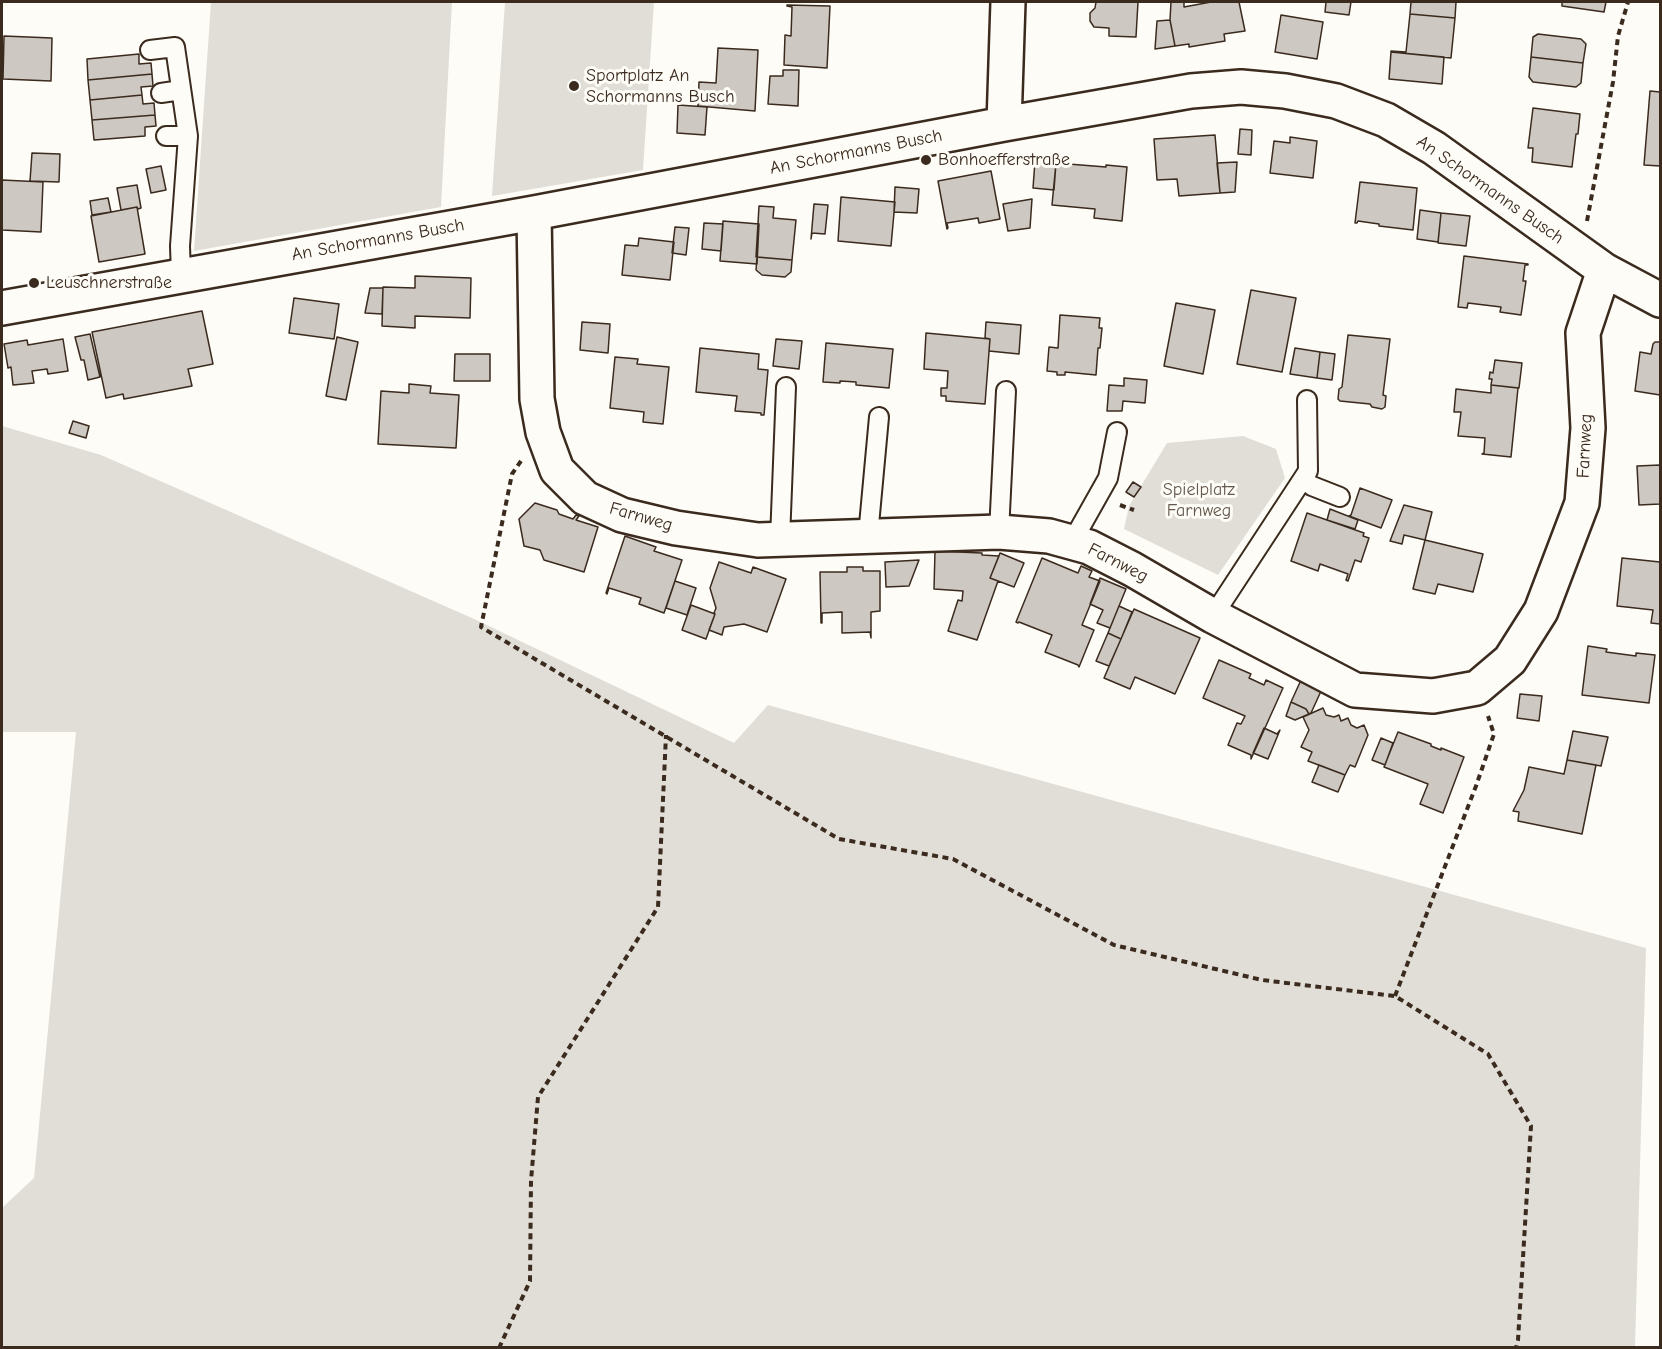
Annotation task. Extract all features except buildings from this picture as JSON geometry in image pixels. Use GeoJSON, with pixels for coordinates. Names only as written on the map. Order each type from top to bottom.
{"type":"FeatureCollection","features":[{"type":"Feature","properties":{"kind":"street"},"geometry":{"type":"LineString","coordinates":[[1004,124],[1008,2]]}},
{"type":"Feature","properties":{"kind":"street","name":"An Schormanns Busch"},"geometry":{"type":"LineString","coordinates":[[2,308],[534,213],[1004,124],[1191,91],[1241,87],[1285,91],[1336,101],[1386,120],[1434,147],[1593,262],[1660,300]]}},
{"type":"Feature","properties":{"kind":"street","name":"Farnweg"},"geometry":{"type":"LineString","coordinates":[[534,213],[537,399],[543,432],[557,470],[585,498],[621,515],[676,528],[758,540],[999,532],[1049,536],[1089,547],[1107,556],[1213,616],[1354,690],[1432,696],[1478,688],[1510,660],[1541,611],[1582,503],[1588,428],[1583,333],[1593,262]]}},
{"type":"Feature","properties":{"kind":"lane"},"geometry":{"type":"LineString","coordinates":[[150,50],[175,47],[188,136],[180,246],[181,275]]}},
{"type":"Feature","properties":{"kind":"lane"},"geometry":{"type":"LineString","coordinates":[[161,93],[181,90]]}},
{"type":"Feature","properties":{"kind":"lane"},"geometry":{"type":"LineString","coordinates":[[166,136],[188,136]]}},
{"type":"Feature","properties":{"kind":"lane"},"geometry":{"type":"LineString","coordinates":[[780,539],[786,387]]}},
{"type":"Feature","properties":{"kind":"lane"},"geometry":{"type":"LineString","coordinates":[[999,532],[1006,391]]}},
{"type":"Feature","properties":{"kind":"lane"},"geometry":{"type":"LineString","coordinates":[[1213,616],[1308,471],[1307,400]]}},
{"type":"Feature","properties":{"kind":"lane"},"geometry":{"type":"LineString","coordinates":[[868,536],[879,417]]}},
{"type":"Feature","properties":{"kind":"lane"},"geometry":{"type":"LineString","coordinates":[[1072,542],[1108,478],[1117,432]]}},
{"type":"Feature","properties":{"kind":"lane"},"geometry":{"type":"LineString","coordinates":[[1303,479],[1312,486],[1340,497]]}},
{"type":"Feature","properties":{"kind":"path"},"geometry":{"type":"LineString","coordinates":[[1593,262],[1618,36],[1628,2]]}},
{"type":"Feature","properties":{"kind":"path"},"geometry":{"type":"LineString","coordinates":[[543,432],[512,474],[481,627],[839,839],[953,859],[1114,945],[1262,980],[1395,996],[1488,1054],[1531,1126],[1516,1347]]}},
{"type":"Feature","properties":{"kind":"path"},"geometry":{"type":"LineString","coordinates":[[1395,996],[1494,734],[1478,688]]}},
{"type":"Feature","properties":{"kind":"path"},"geometry":{"type":"LineString","coordinates":[[498,1347],[530,1281],[531,1181],[538,1097],[658,907],[666,735]]}},
{"type":"Feature","properties":{"kind":"green space"},"geometry":{"type":"Polygon","coordinates":[[[211,2],[452,2],[441,207],[194,251],[211,2]]]}},
{"type":"Feature","properties":{"kind":"green space","name":"Sportplatz An Schormanns Busch"},"geometry":{"type":"Polygon","coordinates":[[[505,2],[654,2],[643,170],[492,196],[505,2]]]}},
{"type":"Feature","properties":{"kind":"green space"},"geometry":{"type":"Polygon","coordinates":[[[2,426],[101,455],[472,618],[734,743],[768,705],[1646,948],[1635,1347],[2,1347],[2,1208],[34,1178],[76,732],[2,732],[2,426]]]}},
{"type":"Feature","properties":{"kind":"green space","name":"Spielplatz Farnweg"},"geometry":{"type":"Polygon","coordinates":[[[1243,436],[1276,449],[1285,478],[1218,575],[1124,529],[1129,506],[1167,443],[1243,436]]]}},
{"type":"Feature","properties":{"kind":"place","name":"Sportplatz An Schormanns Busch"},"geometry":{"type":"Point","coordinates":[574,86]}},
{"type":"Feature","properties":{"kind":"place","name":"Bonhoefferstraße"},"geometry":{"type":"Point","coordinates":[926,160]}},
{"type":"Feature","properties":{"kind":"place","name":"Leuschnerstraße"},"geometry":{"type":"Point","coordinates":[34,283]}}]}
